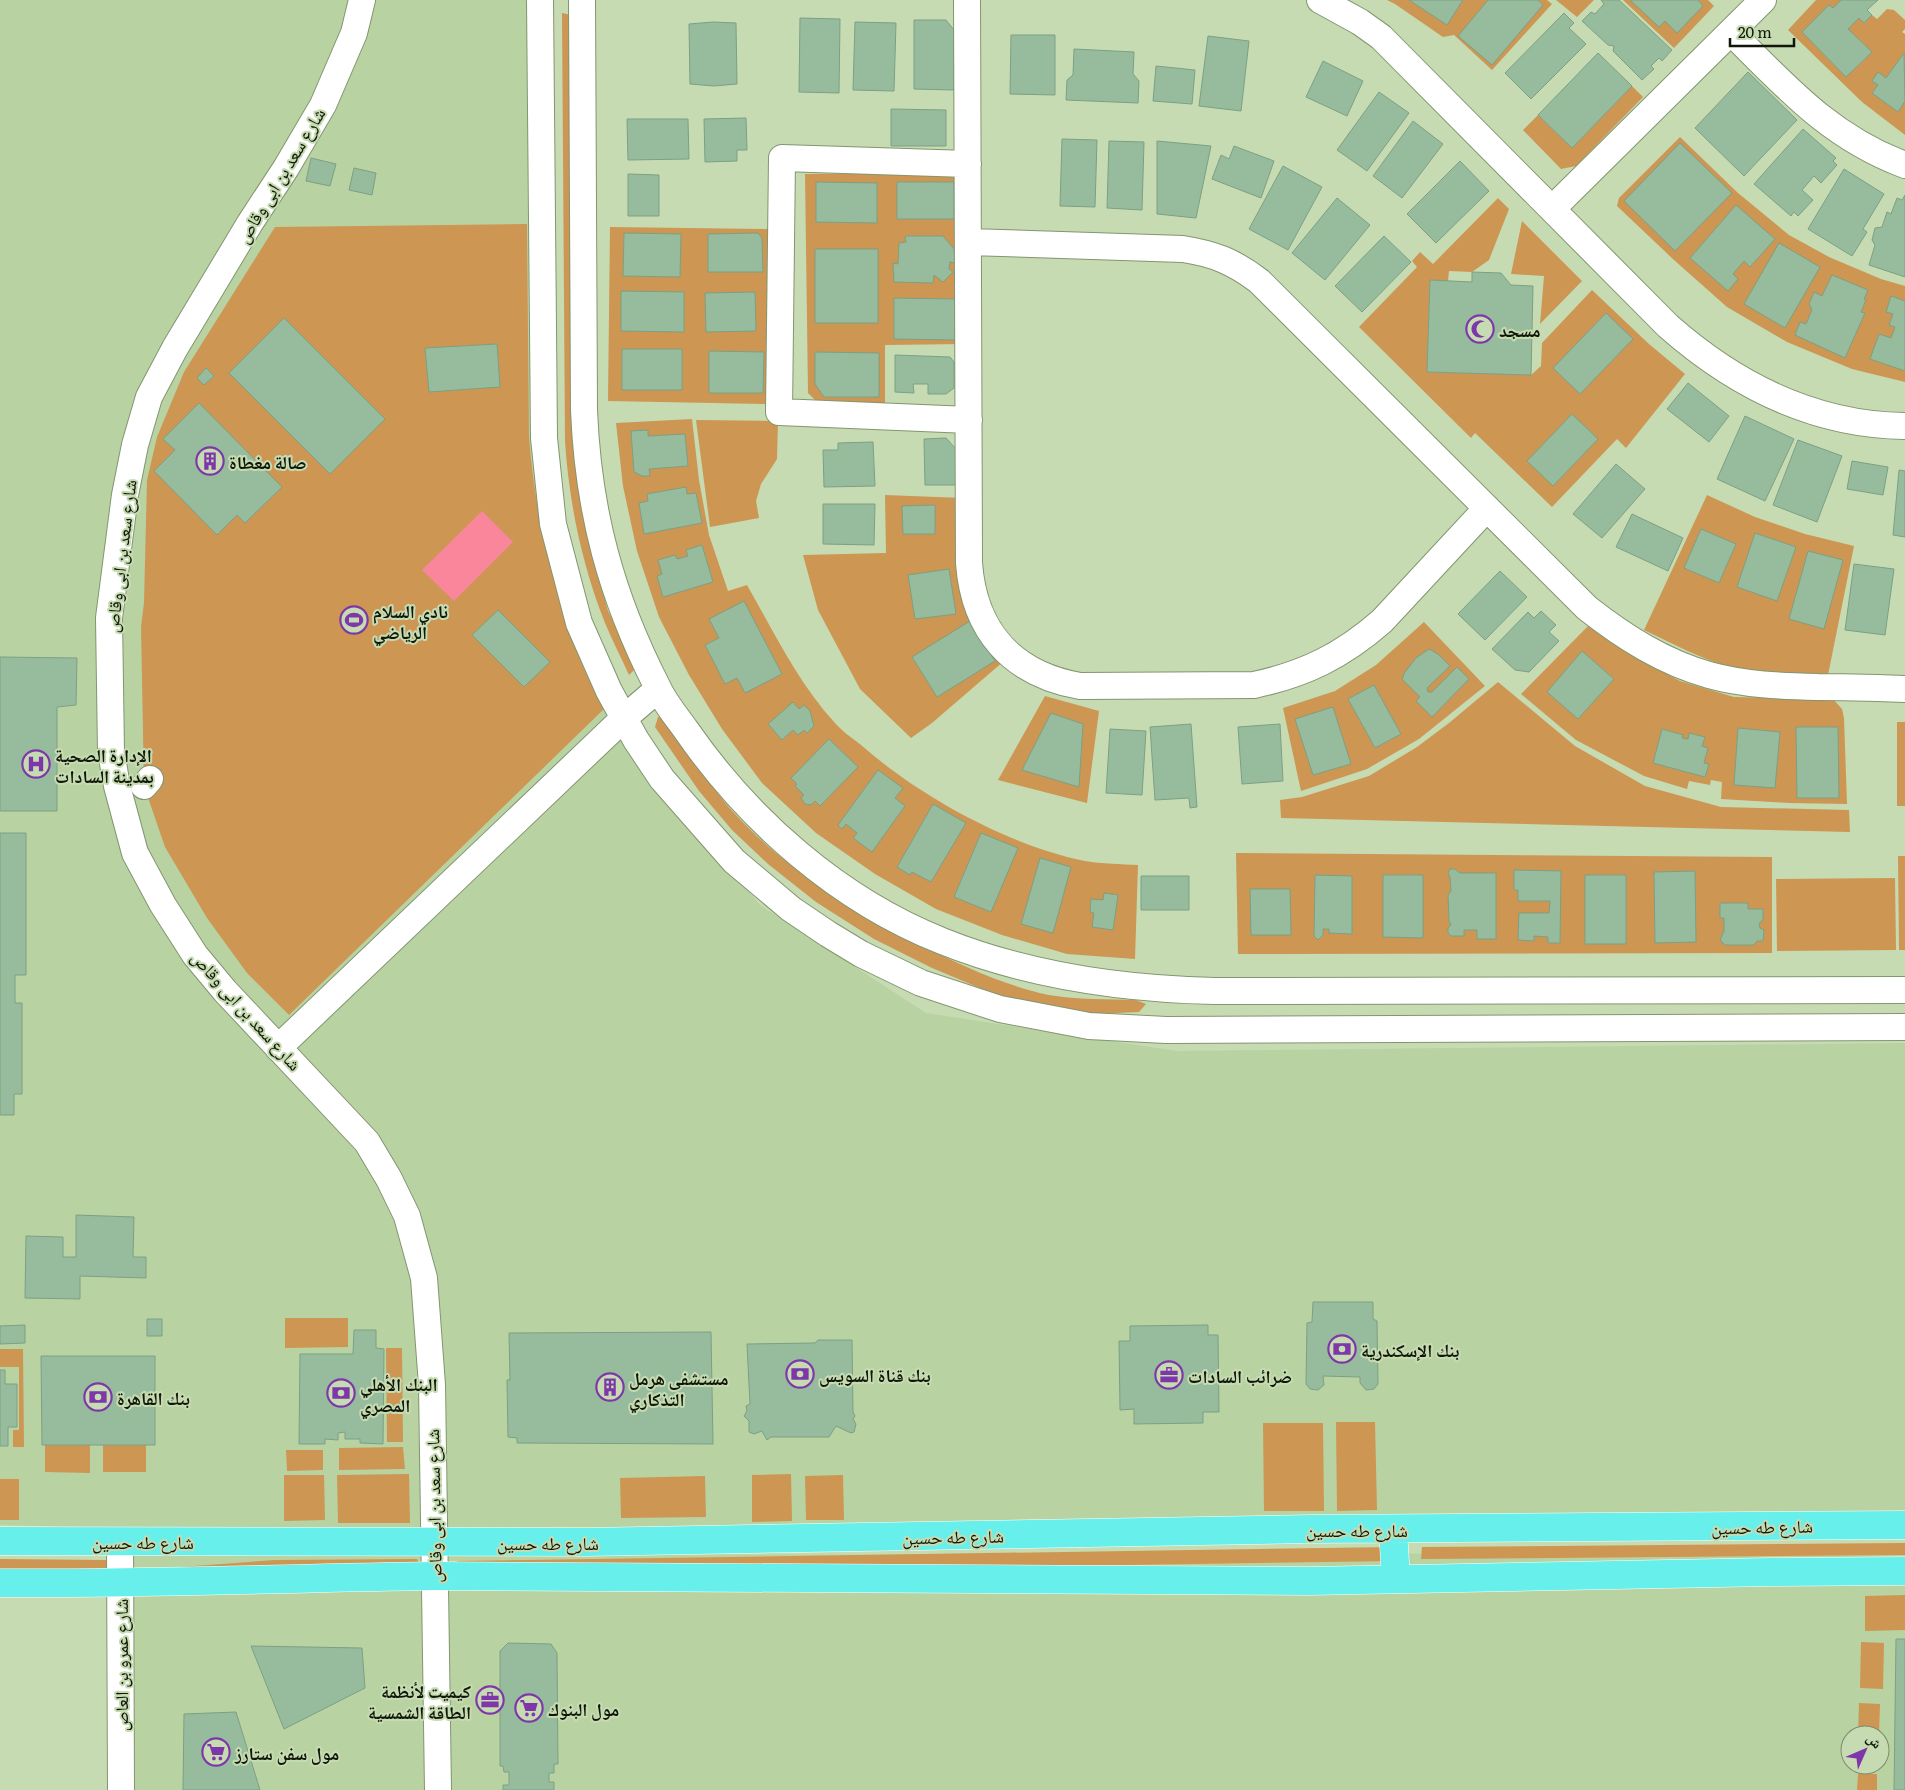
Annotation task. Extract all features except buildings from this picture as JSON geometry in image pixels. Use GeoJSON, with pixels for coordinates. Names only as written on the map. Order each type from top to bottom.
{"type":"FeatureCollection","features":[{"type":"Feature","properties":{"kind":"main road","name":"شارع طه حسين"},"geometry":{"type":"LineString","coordinates":[[0,1541],[586,1542],[1135,1534],[1233,1530],[1905,1525]]}},
{"type":"Feature","properties":{"kind":"main road"},"geometry":{"type":"LineString","coordinates":[[1393,1530],[1396,1579]]}},
{"type":"Feature","properties":{"kind":"main road","name":"شارع طه حسين"},"geometry":{"type":"LineString","coordinates":[[0,1583],[119,1583],[434,1576],[1310,1581],[1905,1571]]}},
{"type":"Feature","properties":{"kind":"street","name":"شارع سعد بن ابى وقاص"},"geometry":{"type":"LineString","coordinates":[[362,0],[354,33],[323,105],[175,348],[149,397],[135,445],[125,495],[109,618],[111,752],[117,786],[135,853],[163,905],[195,955],[225,991],[367,1142],[408,1216],[424,1278],[432,1386],[438,1790]]}},
{"type":"Feature","properties":{"kind":"street"},"geometry":{"type":"LineString","coordinates":[[540,0],[544,438],[553,524],[579,623],[608,691],[623,720],[662,779],[734,861],[791,909],[861,954],[921,982],[1000,1009],[1089,1026],[1166,1030],[1905,1027]]}},
{"type":"Feature","properties":{"kind":"street"},"geometry":{"type":"LineString","coordinates":[[582,0],[584,400],[586,453],[594,512],[611,578],[626,618],[658,689],[705,758],[756,815],[810,865],[873,907],[941,941],[1013,966],[1087,981],[1164,990],[1905,990]]}},
{"type":"Feature","properties":{"kind":"street"},"geometry":{"type":"LineString","coordinates":[[967,0],[969,242],[968,563],[974,600],[981,617],[990,633],[1015,660],[1029,670],[1046,678],[1080,686],[1254,685],[1294,675],[1326,662],[1382,622],[1487,508]]}},
{"type":"Feature","properties":{"kind":"street"},"geometry":{"type":"LineString","coordinates":[[1320,0],[1360,22],[1381,37],[1668,326],[1714,364],[1739,380],[1797,406],[1829,416],[1862,423],[1905,426]]}},
{"type":"Feature","properties":{"kind":"street"},"geometry":{"type":"LineString","coordinates":[[1552,209],[1763,0]]}},
{"type":"Feature","properties":{"kind":"street"},"geometry":{"type":"LineString","coordinates":[[1731,32],[1808,108],[1834,128],[1862,145],[1905,165]]}},
{"type":"Feature","properties":{"kind":"street"},"geometry":{"type":"LineString","coordinates":[[968,164],[782,158],[779,412],[968,420]]}},
{"type":"Feature","properties":{"kind":"street"},"geometry":{"type":"LineString","coordinates":[[969,242],[1183,250],[1206,253],[1226,259],[1259,281],[1587,608],[1632,642],[1682,666],[1708,675],[1763,685],[1905,688]]}},
{"type":"Feature","properties":{"kind":"street"},"geometry":{"type":"LineString","coordinates":[[278,1048],[623,720],[658,689]]}},
{"type":"Feature","properties":{"kind":"street"},"geometry":{"type":"LineString","coordinates":[[1164,990],[1166,1030]]}},
{"type":"Feature","properties":{"kind":"street","name":"شارع عمرو بن العاص"},"geometry":{"type":"LineString","coordinates":[[120,1541],[121,1790]]}},
{"type":"Feature","properties":{"kind":"shaded area"},"geometry":{"type":"Polygon","coordinates":[[[0,0],[538,0],[548,523],[664,789],[760,905],[926,1013],[1177,1051],[1905,1043],[1905,1521],[434,1538],[0,1525],[0,0]]]}},
{"type":"Feature","properties":{"kind":"shaded area"},"geometry":{"type":"Polygon","coordinates":[[[1387,0],[1547,0],[1552,4],[1492,70],[1454,35],[1443,37],[1387,0]]]}},
{"type":"Feature","properties":{"kind":"shaded area"},"geometry":{"type":"Polygon","coordinates":[[[1556,0],[1594,0],[1577,17],[1556,0]]]}},
{"type":"Feature","properties":{"kind":"shaded area"},"geometry":{"type":"Polygon","coordinates":[[[1623,0],[1708,0],[1714,6],[1674,48],[1623,0]]]}},
{"type":"Feature","properties":{"kind":"shaded area"},"geometry":{"type":"Polygon","coordinates":[[[1816,0],[1841,0],[1833,8],[1829,5],[1802,32],[1846,77],[1872,52],[1848,29],[1859,18],[1864,23],[1872,15],[1877,19],[1887,9],[1894,10],[1905,20],[1905,29],[1902,32],[1905,34],[1905,135],[1862,102],[1788,30],[1816,0]]]}},
{"type":"Feature","properties":{"kind":"shaded area"},"geometry":{"type":"Polygon","coordinates":[[[562,13],[571,15],[575,469],[592,554],[608,611],[637,667],[629,675],[605,623],[583,556],[573,511],[567,464],[565,441],[562,13]]]}},
{"type":"Feature","properties":{"kind":"shaded area"},"geometry":{"type":"Polygon","coordinates":[[[1632,86],[1643,97],[1576,166],[1561,169],[1523,130],[1538,115],[1572,148],[1632,86]]]}},
{"type":"Feature","properties":{"kind":"shaded area"},"geometry":{"type":"Polygon","coordinates":[[[1680,137],[1738,193],[1789,235],[1829,257],[1881,279],[1905,286],[1905,382],[1852,369],[1787,342],[1727,307],[1617,206],[1619,198],[1680,137]]]}},
{"type":"Feature","properties":{"kind":"shaded area"},"geometry":{"type":"Polygon","coordinates":[[[964,173],[965,344],[885,345],[885,405],[819,404],[808,393],[805,174],[964,173]]]}},
{"type":"Feature","properties":{"kind":"shaded area"},"geometry":{"type":"Polygon","coordinates":[[[1498,198],[1509,209],[1489,260],[1472,272],[1449,271],[1448,281],[1430,281],[1427,372],[1531,375],[1541,366],[1542,343],[1592,290],[1649,344],[1685,374],[1626,448],[1617,439],[1552,507],[1475,433],[1471,438],[1359,327],[1417,267],[1412,261],[1420,252],[1433,264],[1498,198]]]}},
{"type":"Feature","properties":{"kind":"shaded area"},"geometry":{"type":"Polygon","coordinates":[[[1522,221],[1582,281],[1540,324],[1544,276],[1511,274],[1522,221]]]}},
{"type":"Feature","properties":{"kind":"shaded area","name":"نادي السلام الرياضي"},"geometry":{"type":"Polygon","coordinates":[[[527,224],[529,437],[536,495],[547,552],[562,609],[584,670],[605,708],[289,1015],[247,973],[207,918],[165,847],[144,786],[141,627],[144,603],[147,480],[157,437],[184,372],[275,227],[527,224]]]}},
{"type":"Feature","properties":{"kind":"shaded area"},"geometry":{"type":"Polygon","coordinates":[[[610,227],[769,229],[767,404],[608,401],[610,227]]]}},
{"type":"Feature","properties":{"kind":"shaded area"},"geometry":{"type":"Polygon","coordinates":[[[692,419],[699,480],[709,535],[728,591],[747,585],[787,657],[822,708],[841,729],[910,783],[937,800],[996,831],[1026,844],[1085,861],[1138,865],[1135,959],[1067,954],[1002,935],[936,909],[875,874],[816,833],[762,783],[722,729],[689,675],[659,617],[637,551],[623,486],[616,423],[692,419]]]}},
{"type":"Feature","properties":{"kind":"shaded area"},"geometry":{"type":"Polygon","coordinates":[[[696,420],[778,421],[777,459],[761,484],[756,501],[759,518],[710,527],[696,420]]]}},
{"type":"Feature","properties":{"kind":"shaded area"},"geometry":{"type":"Polygon","coordinates":[[[885,495],[963,498],[1004,661],[932,723],[911,738],[860,689],[818,610],[803,555],[886,553],[885,495]]]}},
{"type":"Feature","properties":{"kind":"shaded area"},"geometry":{"type":"Polygon","coordinates":[[[1707,495],[1755,517],[1805,534],[1854,546],[1828,675],[1744,671],[1699,656],[1644,630],[1707,495]]]}},
{"type":"Feature","properties":{"kind":"shaded area"},"geometry":{"type":"Polygon","coordinates":[[[482,511],[513,542],[454,601],[422,570],[482,511]]]}},
{"type":"Feature","properties":{"kind":"shaded area"},"geometry":{"type":"Polygon","coordinates":[[[1593,621],[1634,657],[1680,681],[1734,697],[1833,699],[1842,709],[1844,718],[1847,804],[1721,799],[1722,782],[1711,780],[1710,785],[1689,781],[1687,789],[1644,776],[1576,740],[1521,694],[1593,621]]]}},
{"type":"Feature","properties":{"kind":"shaded area"},"geometry":{"type":"Polygon","coordinates":[[[1424,622],[1485,686],[1419,739],[1367,769],[1301,791],[1283,708],[1335,691],[1376,665],[1424,622]]]}},
{"type":"Feature","properties":{"kind":"shaded area"},"geometry":{"type":"Polygon","coordinates":[[[1498,682],[1575,746],[1645,786],[1721,807],[1849,810],[1850,832],[1281,818],[1280,800],[1302,797],[1369,776],[1417,747],[1498,682]]]}},
{"type":"Feature","properties":{"kind":"shaded area"},"geometry":{"type":"Polygon","coordinates":[[[1045,696],[1099,711],[1087,803],[998,780],[1045,696]]]}},
{"type":"Feature","properties":{"kind":"shaded area"},"geometry":{"type":"Polygon","coordinates":[[[667,716],[699,767],[736,815],[776,853],[843,902],[947,958],[1014,986],[1060,997],[1136,1000],[1146,1004],[1139,1012],[1094,1014],[1021,1002],[980,988],[932,968],[874,939],[816,902],[768,864],[732,830],[699,791],[655,727],[658,717],[667,716]]]}},
{"type":"Feature","properties":{"kind":"shaded area"},"geometry":{"type":"Polygon","coordinates":[[[1897,722],[1905,722],[1905,806],[1897,806],[1897,722]]]}},
{"type":"Feature","properties":{"kind":"shaded area"},"geometry":{"type":"Polygon","coordinates":[[[1236,853],[1772,857],[1772,953],[1238,954],[1236,853]]]}},
{"type":"Feature","properties":{"kind":"shaded area"},"geometry":{"type":"Polygon","coordinates":[[[1898,856],[1905,856],[1905,950],[1899,950],[1898,856]]]}},
{"type":"Feature","properties":{"kind":"shaded area"},"geometry":{"type":"Polygon","coordinates":[[[1895,878],[1896,950],[1777,951],[1776,879],[1895,878]]]}},
{"type":"Feature","properties":{"kind":"shaded area"},"geometry":{"type":"Polygon","coordinates":[[[285,1318],[348,1318],[348,1347],[285,1348],[285,1318]]]}},
{"type":"Feature","properties":{"kind":"shaded area"},"geometry":{"type":"Polygon","coordinates":[[[386,1348],[402,1348],[403,1442],[387,1442],[386,1348]]]}},
{"type":"Feature","properties":{"kind":"shaded area"},"geometry":{"type":"Polygon","coordinates":[[[0,1349],[23,1349],[24,1447],[13,1447],[13,1430],[19,1430],[19,1367],[0,1367],[0,1349]]]}},
{"type":"Feature","properties":{"kind":"shaded area"},"geometry":{"type":"Polygon","coordinates":[[[1336,1422],[1375,1422],[1377,1510],[1337,1511],[1336,1422]]]}},
{"type":"Feature","properties":{"kind":"shaded area"},"geometry":{"type":"Polygon","coordinates":[[[1263,1423],[1323,1423],[1324,1511],[1264,1511],[1263,1423]]]}},
{"type":"Feature","properties":{"kind":"shaded area"},"geometry":{"type":"Polygon","coordinates":[[[45,1445],[90,1445],[90,1473],[45,1472],[45,1445]]]}},
{"type":"Feature","properties":{"kind":"shaded area"},"geometry":{"type":"Polygon","coordinates":[[[103,1445],[146,1445],[146,1472],[103,1472],[103,1445]]]}},
{"type":"Feature","properties":{"kind":"shaded area"},"geometry":{"type":"Polygon","coordinates":[[[403,1447],[405,1469],[339,1470],[339,1448],[403,1447]]]}},
{"type":"Feature","properties":{"kind":"shaded area"},"geometry":{"type":"Polygon","coordinates":[[[286,1450],[323,1450],[323,1470],[287,1471],[286,1450]]]}},
{"type":"Feature","properties":{"kind":"shaded area"},"geometry":{"type":"Polygon","coordinates":[[[409,1474],[410,1523],[338,1523],[337,1475],[409,1474]]]}},
{"type":"Feature","properties":{"kind":"shaded area"},"geometry":{"type":"Polygon","coordinates":[[[791,1474],[792,1521],[752,1522],[752,1475],[791,1474]]]}},
{"type":"Feature","properties":{"kind":"shaded area"},"geometry":{"type":"Polygon","coordinates":[[[284,1475],[324,1475],[325,1520],[284,1521],[284,1475]]]}},
{"type":"Feature","properties":{"kind":"shaded area"},"geometry":{"type":"Polygon","coordinates":[[[843,1475],[844,1520],[806,1520],[805,1476],[843,1475]]]}},
{"type":"Feature","properties":{"kind":"shaded area"},"geometry":{"type":"Polygon","coordinates":[[[705,1476],[706,1517],[621,1518],[620,1478],[705,1476]]]}},
{"type":"Feature","properties":{"kind":"shaded area"},"geometry":{"type":"Polygon","coordinates":[[[0,1479],[19,1479],[19,1520],[0,1520],[0,1479]]]}},
{"type":"Feature","properties":{"kind":"shaded area"},"geometry":{"type":"Polygon","coordinates":[[[1905,1543],[1905,1555],[1421,1559],[1422,1547],[1905,1543]]]}},
{"type":"Feature","properties":{"kind":"shaded area"},"geometry":{"type":"Polygon","coordinates":[[[1394,1547],[1395,1561],[456,1575],[457,1561],[1394,1547]]]}},
{"type":"Feature","properties":{"kind":"shaded area"},"geometry":{"type":"Polygon","coordinates":[[[1905,1550],[1905,1790],[129,1790],[125,1555],[1372,1554],[1905,1550]]]}},
{"type":"Feature","properties":{"kind":"shaded area"},"geometry":{"type":"Polygon","coordinates":[[[0,1559],[106,1560],[111,1566],[106,1572],[0,1572],[0,1559]]]}},
{"type":"Feature","properties":{"kind":"shaded area"},"geometry":{"type":"Polygon","coordinates":[[[417,1559],[421,1567],[153,1569],[275,1560],[417,1559]]]}},
{"type":"Feature","properties":{"kind":"shaded area"},"geometry":{"type":"Polygon","coordinates":[[[1905,1595],[1905,1630],[1865,1631],[1865,1596],[1905,1595]]]}},
{"type":"Feature","properties":{"kind":"shaded area"},"geometry":{"type":"Polygon","coordinates":[[[1861,1642],[1884,1643],[1883,1689],[1860,1688],[1861,1642]]]}},
{"type":"Feature","properties":{"kind":"shaded area"},"geometry":{"type":"Polygon","coordinates":[[[1859,1703],[1880,1704],[1879,1725],[1858,1725],[1859,1703]]]}},
{"type":"Feature","properties":{"kind":"shaded area"},"geometry":{"type":"Polygon","coordinates":[[[1858,1775],[1877,1775],[1877,1790],[1857,1790],[1858,1775]]]}},
{"type":"Feature","properties":{"kind":"place","name":"مسجد"},"geometry":{"type":"Point","coordinates":[1480,329]}},
{"type":"Feature","properties":{"kind":"place","name":"صالة مغطاة"},"geometry":{"type":"Point","coordinates":[210,461]}},
{"type":"Feature","properties":{"kind":"place","name":"نادي السلام الرياضي"},"geometry":{"type":"Point","coordinates":[354,620]}},
{"type":"Feature","properties":{"kind":"place","name":"الإدارة الصحية بمدينة السادات"},"geometry":{"type":"Point","coordinates":[36,764]}},
{"type":"Feature","properties":{"kind":"place","name":"بنك الإسكندرية"},"geometry":{"type":"Point","coordinates":[1342,1349]}},
{"type":"Feature","properties":{"kind":"place","name":"بنك قناة السويس"},"geometry":{"type":"Point","coordinates":[800,1374]}},
{"type":"Feature","properties":{"kind":"place","name":"ضرائب السادات"},"geometry":{"type":"Point","coordinates":[1169,1375]}},
{"type":"Feature","properties":{"kind":"place","name":"مستشفى هرمل التذكاري"},"geometry":{"type":"Point","coordinates":[610,1387]}},
{"type":"Feature","properties":{"kind":"place","name":"البنك الأهلي المصري"},"geometry":{"type":"Point","coordinates":[341,1393]}},
{"type":"Feature","properties":{"kind":"place","name":"بنك القاهرة"},"geometry":{"type":"Point","coordinates":[98,1397]}},
{"type":"Feature","properties":{"kind":"place","name":"كيميت لأنظمة الطاقة الشمسية"},"geometry":{"type":"Point","coordinates":[490,1700]}},
{"type":"Feature","properties":{"kind":"place","name":"مول البنوك"},"geometry":{"type":"Point","coordinates":[529,1708]}},
{"type":"Feature","properties":{"kind":"place","name":"مول سفن ستارز"},"geometry":{"type":"Point","coordinates":[216,1752]}}]}
